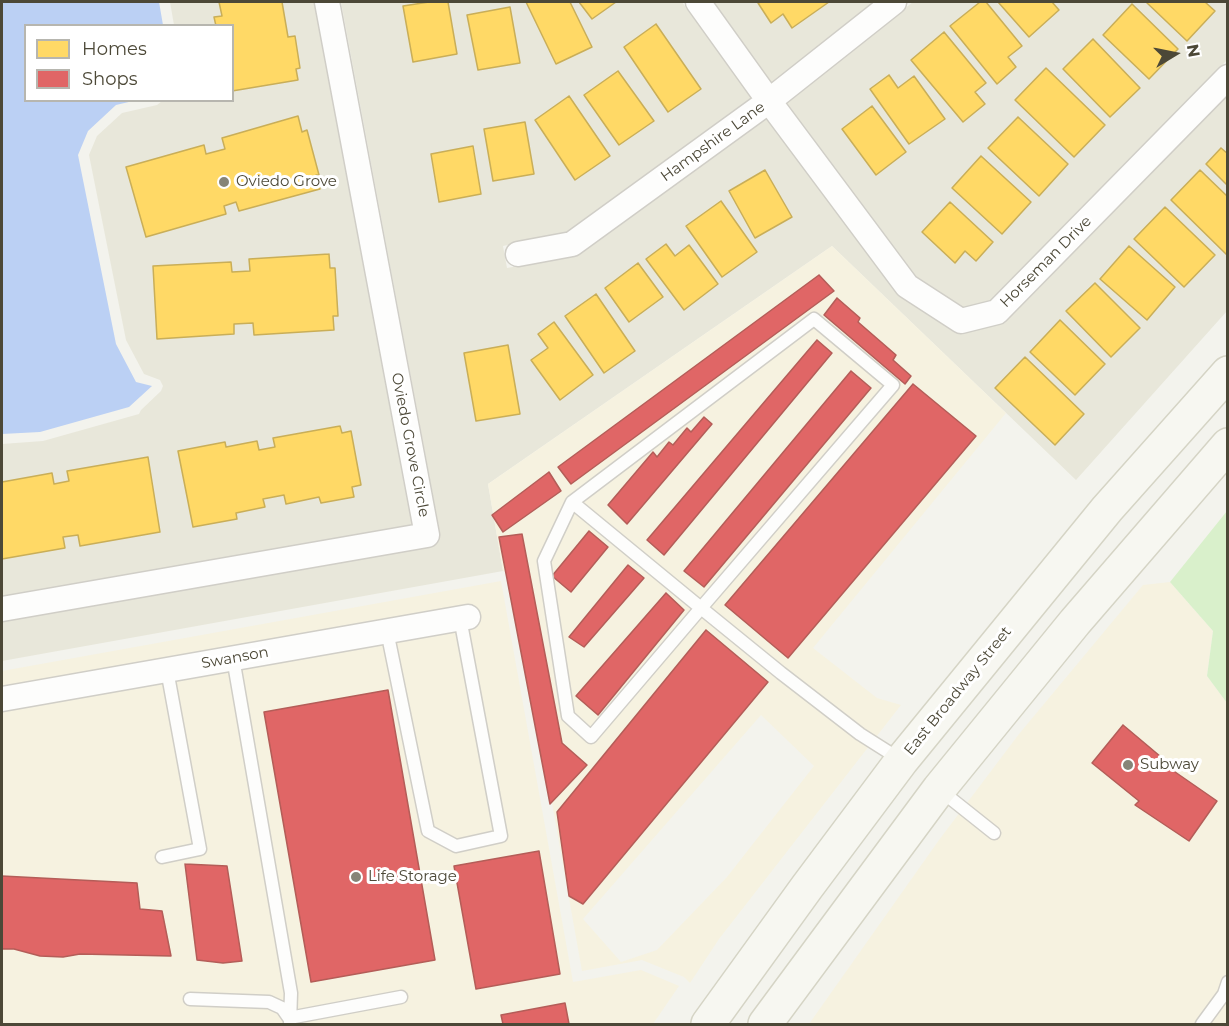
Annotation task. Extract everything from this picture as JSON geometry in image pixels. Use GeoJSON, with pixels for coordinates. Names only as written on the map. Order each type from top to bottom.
{"type":"FeatureCollection","features":[{"type":"Feature","properties":{"kind":"main road","name":"East Broadway Street"},"geometry":{"type":"LineString","coordinates":[[708,1024],[807,886],[902,760],[1100,518],[1227,373]]}},
{"type":"Feature","properties":{"kind":"main road"},"geometry":{"type":"LineString","coordinates":[[765,1024],[939,789],[1075,622],[1227,445]]}},
{"type":"Feature","properties":{"kind":"main road"},"geometry":{"type":"LineString","coordinates":[[902,760],[939,789]]}},
{"type":"Feature","properties":{"kind":"street","name":"Oviedo Grove Circle"},"geometry":{"type":"LineString","coordinates":[[2,609],[426,535],[327,2]]}},
{"type":"Feature","properties":{"kind":"street","name":"Horseman Drive"},"geometry":{"type":"LineString","coordinates":[[698,2],[907,286],[961,321],[997,312],[1227,77]]}},
{"type":"Feature","properties":{"kind":"street","name":"Hampshire Lane"},"geometry":{"type":"LineString","coordinates":[[518,254],[572,244],[769,101],[894,2]]}},
{"type":"Feature","properties":{"kind":"street","name":"Swanson"},"geometry":{"type":"LineString","coordinates":[[2,699],[464,618]]}},
{"type":"Feature","properties":{"kind":"lane"},"geometry":{"type":"LineString","coordinates":[[814,319],[893,385],[591,737],[568,716],[544,561],[572,501],[814,319]]}},
{"type":"Feature","properties":{"kind":"lane"},"geometry":{"type":"LineString","coordinates":[[572,501],[833,714],[902,760]]}},
{"type":"Feature","properties":{"kind":"lane"},"geometry":{"type":"LineString","coordinates":[[387,631],[428,831],[456,846],[501,836],[464,618]]}},
{"type":"Feature","properties":{"kind":"lane"},"geometry":{"type":"LineString","coordinates":[[233,658],[291,993],[289,1022]]}},
{"type":"Feature","properties":{"kind":"lane"},"geometry":{"type":"LineString","coordinates":[[162,857],[200,849],[167,670]]}},
{"type":"Feature","properties":{"kind":"lane"},"geometry":{"type":"LineString","coordinates":[[939,789],[994,833]]}},
{"type":"Feature","properties":{"kind":"lane"},"geometry":{"type":"LineString","coordinates":[[1202,1024],[1224,994],[1227,982]]}},
{"type":"Feature","properties":{"kind":"lane"},"geometry":{"type":"LineString","coordinates":[[289,1022],[401,997]]}},
{"type":"Feature","properties":{"kind":"lane"},"geometry":{"type":"LineString","coordinates":[[190,999],[269,1002],[282,1008],[289,1022]]}},
{"type":"Feature","properties":{"kind":"shaded area"},"geometry":{"type":"Polygon","coordinates":[[[170,2],[314,2],[412,526],[2,597],[2,444],[43,441],[139,414],[163,386],[160,380],[144,374],[126,340],[89,155],[97,136],[122,113],[157,105],[161,102],[234,102],[234,24],[174,24],[170,2]]]}},
{"type":"Feature","properties":{"kind":"shaded area"},"geometry":{"type":"Polygon","coordinates":[[[341,2],[682,2],[752,99],[567,233],[503,246],[507,268],[575,255],[766,118],[899,296],[954,331],[965,332],[1227,94],[1227,311],[1076,480],[832,246],[488,484],[503,571],[2,661],[2,620],[428,546],[440,533],[341,2]]]}},
{"type":"Feature","properties":{"kind":"shaded area"},"geometry":{"type":"Polygon","coordinates":[[[714,2],[876,2],[772,84],[714,2]]]}},
{"type":"Feature","properties":{"kind":"shaded area"},"geometry":{"type":"Polygon","coordinates":[[[913,2],[1227,2],[1227,60],[990,301],[964,309],[917,278],[786,103],[913,2]]]}},
{"type":"Feature","properties":{"kind":"shaded area"},"geometry":{"type":"Polygon","coordinates":[[[832,246],[1006,413],[813,648],[877,698],[901,705],[719,939],[690,983],[684,977],[642,960],[582,971],[512,579],[508,573],[503,571],[488,484],[832,246]],[[761,715],[583,919],[621,962],[657,950],[727,877],[814,766],[761,715]]]}},
{"type":"Feature","properties":{"kind":"shaded area"},"geometry":{"type":"Polygon","coordinates":[[[501,581],[573,982],[641,970],[679,986],[653,1024],[2,1024],[2,671],[501,581]]]}},
{"type":"Feature","properties":{"kind":"shaded area"},"geometry":{"type":"Polygon","coordinates":[[[1170,582],[1213,631],[1207,676],[1227,703],[1227,1024],[809,1024],[939,840],[1019,734],[1143,585],[1170,582]]]}},
{"type":"Feature","properties":{"kind":"green space"},"geometry":{"type":"Polygon","coordinates":[[[1227,511],[1227,703],[1207,676],[1213,631],[1170,582],[1227,511]]]}},
{"type":"Feature","properties":{"kind":"water"},"geometry":{"type":"Polygon","coordinates":[[[2,2],[159,2],[163,24],[24,24],[24,102],[129,102],[116,105],[88,131],[78,155],[116,344],[136,382],[152,386],[129,407],[40,432],[2,434],[2,2]]]}},
{"type":"Feature","properties":{"kind":"building: Homes"},"geometry":{"type":"Polygon","coordinates":[[[219,2],[282,2],[288,37],[295,36],[300,68],[296,69],[298,80],[234,91],[234,24],[216,24],[214,17],[222,16],[219,2]]]}},
{"type":"Feature","properties":{"kind":"building: Homes"},"geometry":{"type":"Polygon","coordinates":[[[448,2],[457,54],[413,62],[403,6],[448,2]]]}},
{"type":"Feature","properties":{"kind":"building: Homes"},"geometry":{"type":"Polygon","coordinates":[[[526,2],[570,2],[592,47],[556,64],[526,2]]]}},
{"type":"Feature","properties":{"kind":"building: Homes"},"geometry":{"type":"Polygon","coordinates":[[[579,2],[616,2],[592,19],[579,2]]]}},
{"type":"Feature","properties":{"kind":"building: Homes"},"geometry":{"type":"Polygon","coordinates":[[[829,2],[792,28],[783,14],[771,23],[758,3],[829,2]]]}},
{"type":"Feature","properties":{"kind":"building: Homes"},"geometry":{"type":"Polygon","coordinates":[[[980,2],[986,2],[1022,46],[1008,57],[1016,67],[997,84],[950,26],[980,2]]]}},
{"type":"Feature","properties":{"kind":"building: Homes"},"geometry":{"type":"Polygon","coordinates":[[[998,2],[1052,2],[1059,10],[1029,37],[998,2]]]}},
{"type":"Feature","properties":{"kind":"building: Homes"},"geometry":{"type":"Polygon","coordinates":[[[1146,2],[1205,2],[1215,11],[1187,41],[1146,2]]]}},
{"type":"Feature","properties":{"kind":"building: Homes"},"geometry":{"type":"Polygon","coordinates":[[[1132,4],[1178,49],[1149,79],[1103,35],[1132,4]]]}},
{"type":"Feature","properties":{"kind":"building: Homes"},"geometry":{"type":"Polygon","coordinates":[[[510,7],[520,63],[478,70],[467,15],[510,7]]]}},
{"type":"Feature","properties":{"kind":"building: Homes"},"geometry":{"type":"Polygon","coordinates":[[[656,24],[701,89],[668,112],[624,47],[656,24]]]}},
{"type":"Feature","properties":{"kind":"building: Homes"},"geometry":{"type":"Polygon","coordinates":[[[944,32],[986,83],[975,92],[985,104],[963,122],[911,60],[944,32]]]}},
{"type":"Feature","properties":{"kind":"building: Homes"},"geometry":{"type":"Polygon","coordinates":[[[1093,39],[1140,88],[1110,117],[1063,69],[1093,39]]]}},
{"type":"Feature","properties":{"kind":"building: Homes"},"geometry":{"type":"Polygon","coordinates":[[[1046,68],[1105,125],[1074,157],[1015,100],[1046,68]]]}},
{"type":"Feature","properties":{"kind":"building: Homes"},"geometry":{"type":"Polygon","coordinates":[[[618,71],[654,121],[619,145],[584,95],[618,71]]]}},
{"type":"Feature","properties":{"kind":"building: Homes"},"geometry":{"type":"Polygon","coordinates":[[[889,75],[898,88],[914,76],[945,119],[909,144],[870,89],[889,75]]]}},
{"type":"Feature","properties":{"kind":"building: Homes"},"geometry":{"type":"Polygon","coordinates":[[[569,96],[610,156],[575,180],[535,120],[569,96]]]}},
{"type":"Feature","properties":{"kind":"building: Homes"},"geometry":{"type":"Polygon","coordinates":[[[872,106],[906,152],[876,175],[842,129],[872,106]]]}},
{"type":"Feature","properties":{"kind":"building: Homes","name":"Oviedo Grove"},"geometry":{"type":"Polygon","coordinates":[[[298,116],[302,132],[307,130],[319,175],[316,175],[320,189],[239,211],[236,202],[224,206],[226,214],[146,237],[126,167],[204,145],[206,154],[225,149],[222,138],[298,116]]]}},
{"type":"Feature","properties":{"kind":"building: Homes"},"geometry":{"type":"Polygon","coordinates":[[[1018,117],[1068,164],[1039,196],[988,148],[1018,117]]]}},
{"type":"Feature","properties":{"kind":"building: Homes"},"geometry":{"type":"Polygon","coordinates":[[[525,122],[534,174],[493,181],[484,129],[525,122]]]}},
{"type":"Feature","properties":{"kind":"building: Homes"},"geometry":{"type":"Polygon","coordinates":[[[473,146],[481,194],[439,202],[431,154],[473,146]]]}},
{"type":"Feature","properties":{"kind":"building: Homes"},"geometry":{"type":"Polygon","coordinates":[[[1221,148],[1228,154],[1228,186],[1206,164],[1221,148]]]}},
{"type":"Feature","properties":{"kind":"building: Homes"},"geometry":{"type":"Polygon","coordinates":[[[981,156],[1031,202],[1002,234],[952,188],[981,156]]]}},
{"type":"Feature","properties":{"kind":"building: Homes"},"geometry":{"type":"Polygon","coordinates":[[[765,170],[792,217],[755,238],[729,191],[765,170]]]}},
{"type":"Feature","properties":{"kind":"building: Homes"},"geometry":{"type":"Polygon","coordinates":[[[1200,170],[1228,197],[1228,256],[1171,200],[1200,170]]]}},
{"type":"Feature","properties":{"kind":"building: Homes"},"geometry":{"type":"Polygon","coordinates":[[[721,201],[757,252],[722,277],[686,226],[721,201]]]}},
{"type":"Feature","properties":{"kind":"building: Homes"},"geometry":{"type":"Polygon","coordinates":[[[950,202],[993,242],[976,261],[965,251],[955,263],[922,232],[950,202]]]}},
{"type":"Feature","properties":{"kind":"building: Homes"},"geometry":{"type":"Polygon","coordinates":[[[1165,207],[1215,255],[1184,287],[1134,239],[1165,207]]]}},
{"type":"Feature","properties":{"kind":"building: Homes"},"geometry":{"type":"Polygon","coordinates":[[[666,244],[675,256],[689,245],[718,284],[684,310],[646,259],[666,244]]]}},
{"type":"Feature","properties":{"kind":"building: Homes"},"geometry":{"type":"Polygon","coordinates":[[[1129,246],[1175,287],[1147,320],[1100,279],[1129,246]]]}},
{"type":"Feature","properties":{"kind":"building: Homes"},"geometry":{"type":"Polygon","coordinates":[[[329,254],[330,268],[335,268],[338,316],[333,316],[334,330],[254,335],[253,323],[234,324],[234,334],[157,339],[153,266],[231,262],[232,272],[250,271],[249,259],[329,254]]]}},
{"type":"Feature","properties":{"kind":"building: Homes"},"geometry":{"type":"Polygon","coordinates":[[[638,263],[663,297],[629,322],[605,288],[638,263]]]}},
{"type":"Feature","properties":{"kind":"building: Homes"},"geometry":{"type":"Polygon","coordinates":[[[1095,283],[1140,328],[1111,357],[1066,311],[1095,283]]]}},
{"type":"Feature","properties":{"kind":"building: Homes"},"geometry":{"type":"Polygon","coordinates":[[[596,294],[635,351],[604,373],[565,316],[596,294]]]}},
{"type":"Feature","properties":{"kind":"building: Homes"},"geometry":{"type":"Polygon","coordinates":[[[1060,320],[1105,364],[1075,395],[1030,352],[1060,320]]]}},
{"type":"Feature","properties":{"kind":"building: Homes"},"geometry":{"type":"Polygon","coordinates":[[[554,322],[593,375],[560,400],[531,360],[548,348],[538,334],[554,322]]]}},
{"type":"Feature","properties":{"kind":"building: Homes"},"geometry":{"type":"Polygon","coordinates":[[[508,345],[520,414],[476,421],[464,353],[508,345]]]}},
{"type":"Feature","properties":{"kind":"building: Homes"},"geometry":{"type":"Polygon","coordinates":[[[1025,357],[1084,414],[1055,445],[995,388],[1025,357]]]}},
{"type":"Feature","properties":{"kind":"building: Homes"},"geometry":{"type":"Polygon","coordinates":[[[340,426],[342,433],[351,431],[361,485],[352,487],[354,497],[321,503],[319,497],[286,504],[284,495],[263,499],[265,507],[236,513],[237,519],[193,527],[178,451],[225,442],[226,447],[257,441],[259,450],[275,447],[273,438],[340,426]]]}},
{"type":"Feature","properties":{"kind":"building: Homes"},"geometry":{"type":"Polygon","coordinates":[[[148,457],[160,532],[80,546],[78,535],[63,537],[65,548],[2,559],[2,482],[52,473],[54,484],[69,481],[67,471],[148,457]]]}},
{"type":"Feature","properties":{"kind":"building: Shops"},"geometry":{"type":"Polygon","coordinates":[[[819,275],[834,291],[571,484],[558,467],[819,275]]]}},
{"type":"Feature","properties":{"kind":"building: Shops"},"geometry":{"type":"Polygon","coordinates":[[[837,298],[860,318],[858,322],[896,355],[893,360],[911,376],[905,384],[824,315],[837,298]]]}},
{"type":"Feature","properties":{"kind":"building: Shops"},"geometry":{"type":"Polygon","coordinates":[[[817,340],[832,353],[664,555],[647,540],[817,340]]]}},
{"type":"Feature","properties":{"kind":"building: Shops"},"geometry":{"type":"Polygon","coordinates":[[[851,371],[871,388],[704,587],[684,571],[851,371]]]}},
{"type":"Feature","properties":{"kind":"building: Shops"},"geometry":{"type":"Polygon","coordinates":[[[913,384],[976,436],[788,658],[725,605],[913,384]]]}},
{"type":"Feature","properties":{"kind":"building: Shops"},"geometry":{"type":"Polygon","coordinates":[[[704,417],[712,424],[627,524],[608,505],[653,452],[657,457],[669,442],[673,445],[687,428],[691,432],[704,417]]]}},
{"type":"Feature","properties":{"kind":"building: Shops"},"geometry":{"type":"Polygon","coordinates":[[[549,472],[561,491],[503,532],[492,515],[549,472]]]}},
{"type":"Feature","properties":{"kind":"building: Shops"},"geometry":{"type":"Polygon","coordinates":[[[589,531],[608,547],[571,592],[552,576],[589,531]]]}},
{"type":"Feature","properties":{"kind":"building: Shops"},"geometry":{"type":"Polygon","coordinates":[[[522,534],[562,743],[587,765],[550,804],[499,537],[522,534]]]}},
{"type":"Feature","properties":{"kind":"building: Shops"},"geometry":{"type":"Polygon","coordinates":[[[628,565],[644,578],[584,647],[569,637],[628,565]]]}},
{"type":"Feature","properties":{"kind":"building: Shops"},"geometry":{"type":"Polygon","coordinates":[[[666,593],[684,610],[598,715],[576,696],[666,593]]]}},
{"type":"Feature","properties":{"kind":"building: Shops"},"geometry":{"type":"Polygon","coordinates":[[[706,630],[768,682],[583,904],[569,896],[557,812],[706,630]]]}},
{"type":"Feature","properties":{"kind":"building: Shops"},"geometry":{"type":"Polygon","coordinates":[[[388,690],[435,960],[311,982],[264,712],[388,690]]]}},
{"type":"Feature","properties":{"kind":"building: Shops"},"geometry":{"type":"Polygon","coordinates":[[[1123,725],[1167,762],[1165,765],[1217,801],[1189,841],[1135,805],[1139,801],[1092,763],[1123,725]]]}},
{"type":"Feature","properties":{"kind":"building: Shops"},"geometry":{"type":"Polygon","coordinates":[[[539,851],[560,974],[476,989],[454,866],[539,851]]]}},
{"type":"Feature","properties":{"kind":"building: Shops"},"geometry":{"type":"Polygon","coordinates":[[[185,864],[227,866],[242,961],[223,963],[197,960],[185,864]]]}},
{"type":"Feature","properties":{"kind":"building: Shops"},"geometry":{"type":"Polygon","coordinates":[[[2,876],[137,883],[140,909],[162,911],[171,956],[80,954],[63,957],[40,956],[14,949],[2,949],[2,876]]]}},
{"type":"Feature","properties":{"kind":"building: Shops"},"geometry":{"type":"Polygon","coordinates":[[[565,1003],[569,1024],[503,1024],[501,1015],[565,1003]]]}},
{"type":"Feature","properties":{"kind":"place","name":"Oviedo Grove"},"geometry":{"type":"Point","coordinates":[224,182]}},
{"type":"Feature","properties":{"kind":"place","name":"Subway"},"geometry":{"type":"Point","coordinates":[1128,765]}},
{"type":"Feature","properties":{"kind":"place","name":"Life Storage"},"geometry":{"type":"Point","coordinates":[356,877]}}]}
